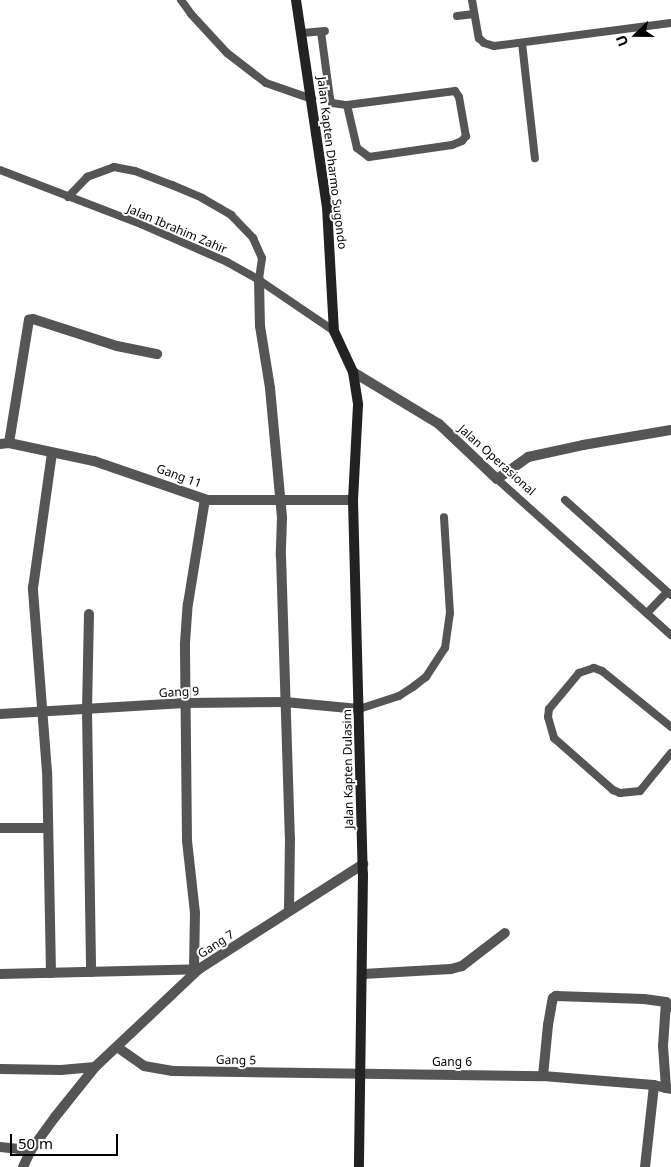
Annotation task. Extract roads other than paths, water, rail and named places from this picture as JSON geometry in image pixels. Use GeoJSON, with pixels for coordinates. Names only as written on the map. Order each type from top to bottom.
{"type":"FeatureCollection","features":[{"type":"Feature","properties":{"kind":"main road","name":"Jalan Kapten Dharmo Sugondo"},"geometry":{"type":"LineString","coordinates":[[296,0],[327,207],[334,331]]}},
{"type":"Feature","properties":{"kind":"main road"},"geometry":{"type":"LineString","coordinates":[[334,331],[353,372]]}},
{"type":"Feature","properties":{"kind":"main road","name":"Jalan Kapten Dulasim"},"geometry":{"type":"LineString","coordinates":[[353,372],[358,405],[353,500],[362,864],[359,1167]]}},
{"type":"Feature","properties":{"kind":"street"},"geometry":{"type":"LineString","coordinates":[[258,280],[260,326],[270,388],[282,518],[284,702],[290,838],[289,911]]}},
{"type":"Feature","properties":{"kind":"street"},"geometry":{"type":"LineString","coordinates":[[4,444],[28,320],[34,319],[117,346],[157,354]]}},
{"type":"Feature","properties":{"kind":"street","name":"Jalan Operasional"},"geometry":{"type":"LineString","coordinates":[[353,372],[438,424],[497,479]]}},
{"type":"Feature","properties":{"kind":"street"},"geometry":{"type":"LineString","coordinates":[[497,479],[528,457],[583,445],[671,430]]}},
{"type":"Feature","properties":{"kind":"street","name":"Gang 11"},"geometry":{"type":"LineString","coordinates":[[4,444],[52,452],[110,466],[205,499],[353,500]]}},
{"type":"Feature","properties":{"kind":"street"},"geometry":{"type":"LineString","coordinates":[[51,973],[44,713],[33,588],[52,452]]}},
{"type":"Feature","properties":{"kind":"street"},"geometry":{"type":"LineString","coordinates":[[23,1167],[31,1150],[95,1067],[197,969],[194,913],[186,841],[185,643],[188,604],[205,499]]}},
{"type":"Feature","properties":{"kind":"street"},"geometry":{"type":"LineString","coordinates":[[89,614],[87,710],[90,972]]}},
{"type":"Feature","properties":{"kind":"street","name":"Gang 9"},"geometry":{"type":"LineString","coordinates":[[0,714],[44,713],[185,703],[284,702],[358,709]]}},
{"type":"Feature","properties":{"kind":"street"},"geometry":{"type":"LineString","coordinates":[[0,828],[48,828]]}},
{"type":"Feature","properties":{"kind":"street","name":"Gang 7"},"geometry":{"type":"LineString","coordinates":[[0,974],[197,969],[362,864]]}},
{"type":"Feature","properties":{"kind":"street"},"geometry":{"type":"LineString","coordinates":[[362,974],[451,969],[462,966],[505,933]]}},
{"type":"Feature","properties":{"kind":"street"},"geometry":{"type":"LineString","coordinates":[[543,1076],[548,1025],[553,998],[556,996],[624,997],[668,1005],[663,1046],[668,1089]]}},
{"type":"Feature","properties":{"kind":"street","name":"Gang 5"},"geometry":{"type":"LineString","coordinates":[[117,1047],[144,1066],[173,1071],[361,1074]]}},
{"type":"Feature","properties":{"kind":"street"},"geometry":{"type":"LineString","coordinates":[[0,1069],[61,1070],[95,1067]]}},
{"type":"Feature","properties":{"kind":"street","name":"Gang 6"},"geometry":{"type":"LineString","coordinates":[[361,1074],[543,1076],[654,1085],[668,1089]]}},
{"type":"Feature","properties":{"kind":"street"},"geometry":{"type":"LineString","coordinates":[[645,1167],[654,1085]]}},
{"type":"Feature","properties":{"kind":"street"},"geometry":{"type":"LineString","coordinates":[[0,1147],[31,1150]]}},
{"type":"Feature","properties":{"kind":"lane"},"geometry":{"type":"LineString","coordinates":[[181,0],[191,14],[227,53],[266,83],[312,99]]}},
{"type":"Feature","properties":{"kind":"lane"},"geometry":{"type":"LineString","coordinates":[[472,0],[479,38],[484,43],[504,46],[671,23]]}},
{"type":"Feature","properties":{"kind":"lane"},"geometry":{"type":"LineString","coordinates":[[457,16],[474,14]]}},
{"type":"Feature","properties":{"kind":"lane"},"geometry":{"type":"LineString","coordinates":[[302,34],[323,31],[330,101],[338,105],[347,105],[454,91],[458,97],[466,136],[462,141],[452,145],[369,157],[357,148],[347,105]]}},
{"type":"Feature","properties":{"kind":"lane"},"geometry":{"type":"LineString","coordinates":[[522,44],[535,158]]}},
{"type":"Feature","properties":{"kind":"lane"},"geometry":{"type":"LineString","coordinates":[[68,197],[87,176],[114,167],[135,171],[202,198],[231,215],[253,238],[262,258],[258,280]]}},
{"type":"Feature","properties":{"kind":"lane","name":"Jalan Ibrahim Zahir"},"geometry":{"type":"LineString","coordinates":[[0,170],[141,224],[227,262],[258,280],[334,331]]}},
{"type":"Feature","properties":{"kind":"lane","name":"Jalan Operasional"},"geometry":{"type":"LineString","coordinates":[[497,479],[671,634]]}},
{"type":"Feature","properties":{"kind":"lane"},"geometry":{"type":"LineString","coordinates":[[565,500],[669,593],[647,613]]}},
{"type":"Feature","properties":{"kind":"lane"},"geometry":{"type":"LineString","coordinates":[[358,709],[399,696],[413,687],[426,677],[445,648],[450,613],[444,517]]}},
{"type":"Feature","properties":{"kind":"lane"},"geometry":{"type":"LineString","coordinates":[[671,727],[602,671],[594,668],[579,673],[549,708],[548,717],[554,738],[613,790],[620,793],[640,791],[671,753]]}}]}
